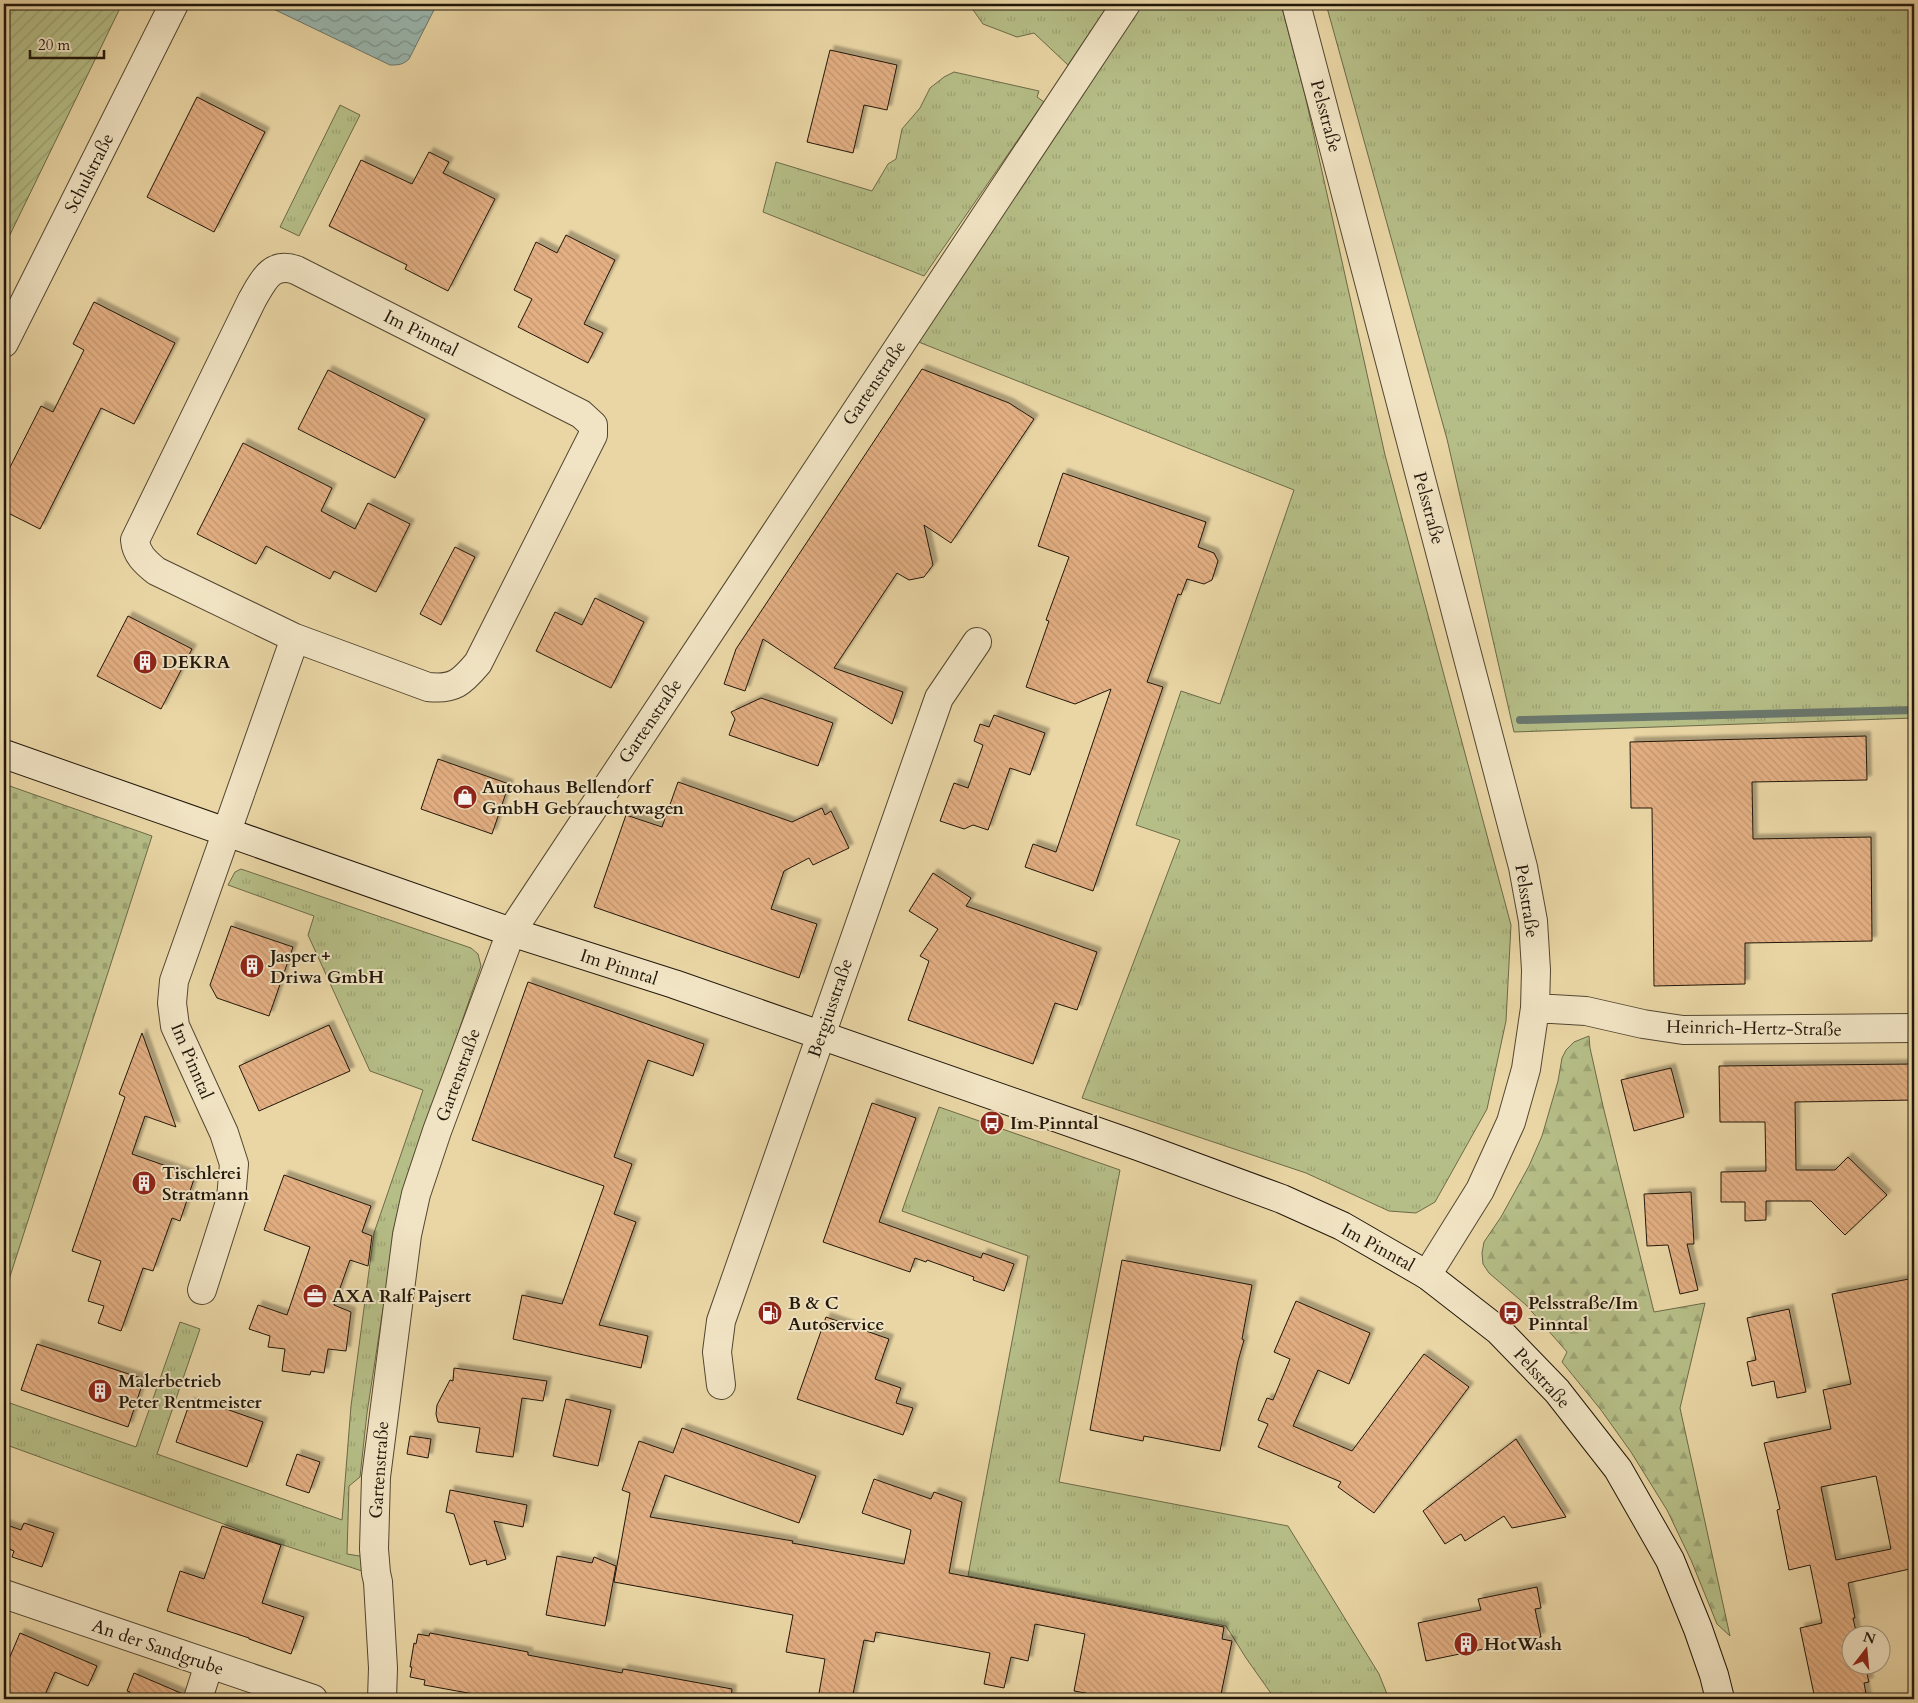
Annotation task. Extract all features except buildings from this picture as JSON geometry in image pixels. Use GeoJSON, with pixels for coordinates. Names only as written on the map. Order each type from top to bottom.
{"type":"FeatureCollection","features":[{"type":"Feature","properties":{"kind":"street","name":"Schulstraße"},"geometry":{"type":"LineString","coordinates":[[4,343],[174,4]]}},
{"type":"Feature","properties":{"kind":"street","name":"Gartenstraße"},"geometry":{"type":"LineString","coordinates":[[382,1699],[383,1668],[374,1549],[376,1477],[407,1235],[416,1194],[437,1131],[511,932],[1126,4]]}},
{"type":"Feature","properties":{"kind":"street","name":"Pelsstraße"},"geometry":{"type":"LineString","coordinates":[[1296,4],[1523,866],[1533,921],[1536,970],[1535,1008],[1526,1069],[1511,1122],[1480,1190],[1427,1275],[1499,1331],[1557,1391],[1618,1469],[1670,1560],[1698,1629],[1720,1699]]}},
{"type":"Feature","properties":{"kind":"street","name":"Im Pinntal"},"geometry":{"type":"LineString","coordinates":[[287,266],[581,414],[592,425],[593,434],[478,663],[455,686],[442,688],[428,687],[295,638],[156,571],[136,549],[135,540],[252,300],[265,278],[278,268],[287,266]]}},
{"type":"Feature","properties":{"kind":"street","name":"Im Pinntal"},"geometry":{"type":"LineString","coordinates":[[202,1290],[231,1199],[234,1164],[224,1133],[175,1026],[172,1015],[172,992],[226,832],[295,638]]}},
{"type":"Feature","properties":{"kind":"street","name":"Bergiusstraße"},"geometry":{"type":"LineString","coordinates":[[721,1385],[717,1352],[721,1321],[939,698],[977,642]]}},
{"type":"Feature","properties":{"kind":"street","name":"Im Pinntal"},"geometry":{"type":"LineString","coordinates":[[4,754],[511,932],[674,984],[1138,1146],[1282,1199],[1342,1226],[1427,1275]]}},
{"type":"Feature","properties":{"kind":"street","name":"Heinrich-Hertz-Straße"},"geometry":{"type":"LineString","coordinates":[[1535,1008],[1586,1011],[1643,1024],[1683,1030],[1914,1028]]}},
{"type":"Feature","properties":{"kind":"street","name":"An der Sandgrube"},"geometry":{"type":"LineString","coordinates":[[4,1594],[313,1699]]}},
{"type":"Feature","properties":{"kind":"street"},"geometry":{"type":"LineString","coordinates":[[198,1699],[209,1664]]}},
{"type":"Feature","properties":{"kind":"green space"},"geometry":{"type":"Polygon","coordinates":[[[4,4],[122,4],[4,247],[4,4]]]}},
{"type":"Feature","properties":{"kind":"green space"},"geometry":{"type":"Polygon","coordinates":[[[969,4],[1109,4],[1068,65],[1034,33],[1017,37],[983,24],[969,4]]]}},
{"type":"Feature","properties":{"kind":"green space"},"geometry":{"type":"Polygon","coordinates":[[[1135,4],[1281,4],[1305,95],[1385,455],[1511,925],[1506,1021],[1487,1109],[1435,1202],[1416,1213],[1389,1211],[1306,1173],[1082,1098],[1180,840],[1136,825],[1181,691],[1220,704],[1294,490],[916,341],[1135,4]]]}},
{"type":"Feature","properties":{"kind":"green space"},"geometry":{"type":"Polygon","coordinates":[[[1326,4],[1914,4],[1914,718],[1514,732],[1447,439],[1326,4]]]}},
{"type":"Feature","properties":{"kind":"green space"},"geometry":{"type":"Polygon","coordinates":[[[954,72],[1039,91],[1037,97],[1044,102],[924,276],[763,212],[776,162],[872,191],[888,164],[896,159],[902,129],[920,108],[930,88],[954,72]]]}},
{"type":"Feature","properties":{"kind":"green space"},"geometry":{"type":"Polygon","coordinates":[[[340,105],[360,115],[299,236],[280,227],[340,105]]]}},
{"type":"Feature","properties":{"kind":"green space"},"geometry":{"type":"Polygon","coordinates":[[[4,784],[152,836],[4,1295],[4,784]]]}},
{"type":"Feature","properties":{"kind":"green space"},"geometry":{"type":"Polygon","coordinates":[[[241,869],[471,948],[478,954],[481,966],[399,1205],[367,1413],[360,1477],[349,1486],[347,1554],[366,1557],[365,1572],[262,1538],[4,1444],[4,1401],[136,1447],[180,1322],[200,1329],[157,1454],[342,1520],[351,1406],[374,1233],[423,1090],[370,1071],[308,935],[314,916],[228,885],[235,872],[241,869]]]}},
{"type":"Feature","properties":{"kind":"green space"},"geometry":{"type":"Polygon","coordinates":[[[1589,1036],[1603,1106],[1654,1312],[1705,1303],[1680,1408],[1730,1636],[1717,1624],[1691,1560],[1667,1510],[1631,1452],[1601,1410],[1562,1362],[1567,1352],[1526,1305],[1489,1273],[1483,1264],[1484,1242],[1501,1217],[1529,1166],[1542,1136],[1558,1081],[1562,1058],[1566,1050],[1574,1042],[1589,1036]]]}},
{"type":"Feature","properties":{"kind":"green space"},"geometry":{"type":"Polygon","coordinates":[[[939,1107],[1120,1170],[1059,1482],[1288,1526],[1379,1674],[1389,1699],[1275,1699],[1226,1626],[968,1576],[1028,1256],[902,1211],[939,1107]]]}},
{"type":"Feature","properties":{"kind":"water"},"geometry":{"type":"Polygon","coordinates":[[[263,4],[437,4],[409,59],[400,64],[390,65],[263,4]]]}},
{"type":"Feature","properties":{"kind":"waterway"},"geometry":{"type":"LineString","coordinates":[[1520,720],[1914,710]]}},
{"type":"Feature","properties":{"kind":"place","name":"DEKRA"},"geometry":{"type":"Point","coordinates":[145,662]}},
{"type":"Feature","properties":{"kind":"place","name":"Autohaus Bellendorf GmbH Gebrauchtwagen"},"geometry":{"type":"Point","coordinates":[465,797]}},
{"type":"Feature","properties":{"kind":"place","name":"Jasper + Driwa GmbH"},"geometry":{"type":"Point","coordinates":[252,966]}},
{"type":"Feature","properties":{"kind":"place","name":"Im Pinntal"},"geometry":{"type":"Point","coordinates":[992,1123]}},
{"type":"Feature","properties":{"kind":"place","name":"Tischlerei Stratmann"},"geometry":{"type":"Point","coordinates":[144,1183]}},
{"type":"Feature","properties":{"kind":"place","name":"AXA Ralf Pajsert"},"geometry":{"type":"Point","coordinates":[315,1296]}},
{"type":"Feature","properties":{"kind":"place","name":"B & C Autoservice"},"geometry":{"type":"Point","coordinates":[770,1313]}},
{"type":"Feature","properties":{"kind":"place","name":"Pelsstraße/Im Pinntal"},"geometry":{"type":"Point","coordinates":[1511,1313]}},
{"type":"Feature","properties":{"kind":"place","name":"Malerbetrieb Peter Rentmeister"},"geometry":{"type":"Point","coordinates":[100,1391]}},
{"type":"Feature","properties":{"kind":"place","name":"HotWash"},"geometry":{"type":"Point","coordinates":[1466,1644]}}]}
